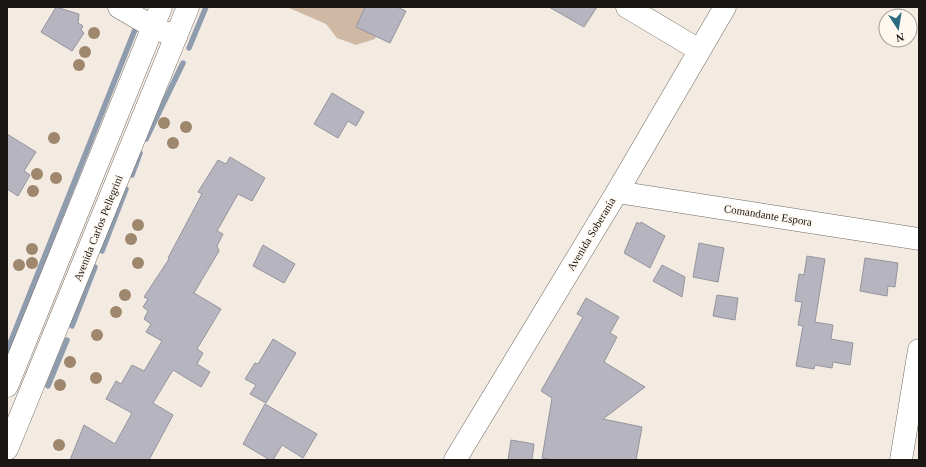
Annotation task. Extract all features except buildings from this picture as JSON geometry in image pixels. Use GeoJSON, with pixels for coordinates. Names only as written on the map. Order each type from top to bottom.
{"type":"FeatureCollection","features":[{"type":"Feature","properties":{"kind":"street"},"geometry":{"type":"LineString","coordinates":[[119,7],[157,17],[176,37]]}},
{"type":"Feature","properties":{"kind":"street","name":"Avenida Carlos Pellegrini"},"geometry":{"type":"LineString","coordinates":[[7,449],[188,7]]}},
{"type":"Feature","properties":{"kind":"street"},"geometry":{"type":"LineString","coordinates":[[627,7],[699,50]]}},
{"type":"Feature","properties":{"kind":"street","name":"Avenida Soberanía"},"geometry":{"type":"LineString","coordinates":[[455,460],[617,192],[725,7]]}},
{"type":"Feature","properties":{"kind":"street"},"geometry":{"type":"LineString","coordinates":[[32,388],[8,378],[157,17]]}},
{"type":"Feature","properties":{"kind":"street","name":"Comandante Espora"},"geometry":{"type":"LineString","coordinates":[[617,192],[919,239]]}},
{"type":"Feature","properties":{"kind":"street"},"geometry":{"type":"LineString","coordinates":[[901,460],[919,350]]}},
{"type":"Feature","properties":{"kind":"shaded area"},"geometry":{"type":"Polygon","coordinates":[[[287,7],[376,7],[379,25],[375,39],[356,45],[337,38],[326,24],[287,7]]]}},
{"type":"Feature","properties":{"kind":"waterway"},"geometry":{"type":"LineString","coordinates":[[189,48],[206,7]]}},
{"type":"Feature","properties":{"kind":"waterway"},"geometry":{"type":"LineString","coordinates":[[7,351],[136,27]]}},
{"type":"Feature","properties":{"kind":"waterway"},"geometry":{"type":"LineString","coordinates":[[146,139],[183,63]]}},
{"type":"Feature","properties":{"kind":"waterway"},"geometry":{"type":"LineString","coordinates":[[132,175],[140,153]]}},
{"type":"Feature","properties":{"kind":"waterway"},"geometry":{"type":"LineString","coordinates":[[102,251],[126,189]]}},
{"type":"Feature","properties":{"kind":"waterway"},"geometry":{"type":"LineString","coordinates":[[72,326],[95,267]]}},
{"type":"Feature","properties":{"kind":"waterway"},"geometry":{"type":"LineString","coordinates":[[48,386],[67,340]]}}]}
